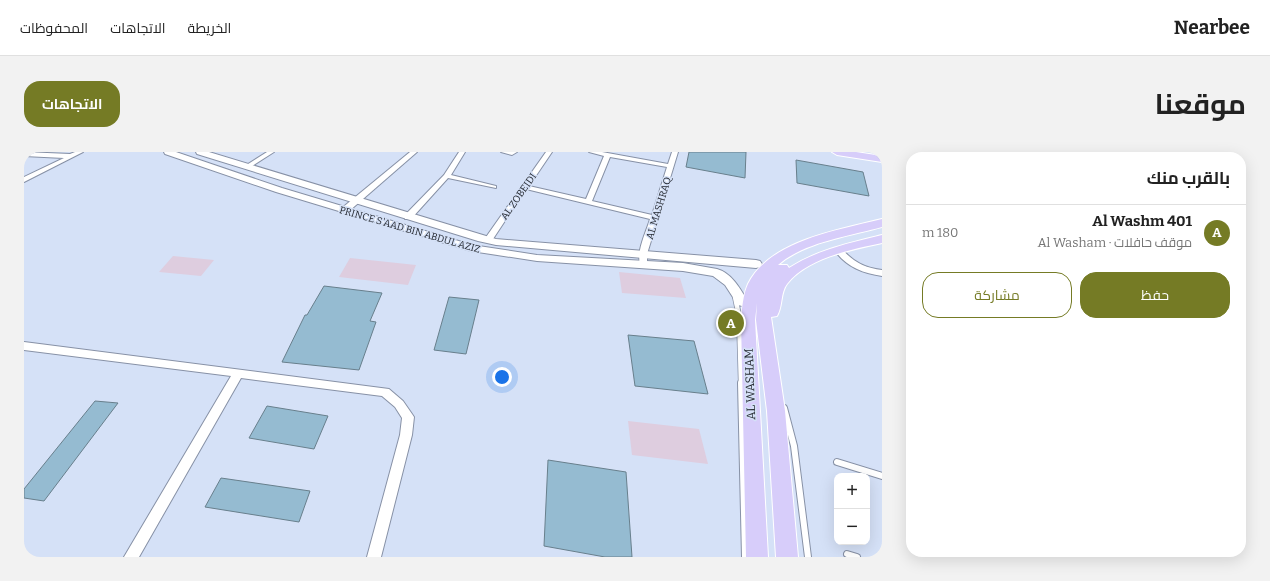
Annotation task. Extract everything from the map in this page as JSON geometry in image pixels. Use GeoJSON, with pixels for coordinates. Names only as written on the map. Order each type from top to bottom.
{"type":"FeatureCollection","features":[{"type":"Feature","properties":{"kind":"main road"},"geometry":{"type":"LineString","coordinates":[[842,152],[882,155]]}},
{"type":"Feature","properties":{"kind":"main road"},"geometry":{"type":"LineString","coordinates":[[842,152],[882,159]]}},
{"type":"Feature","properties":{"kind":"main road"},"geometry":{"type":"LineString","coordinates":[[842,152],[882,162]]}},
{"type":"Feature","properties":{"kind":"main road"},"geometry":{"type":"LineString","coordinates":[[748,320],[742,302],[745,282],[752,267],[789,243],[882,213]]}},
{"type":"Feature","properties":{"kind":"main road","name":"AL WASHAM"},"geometry":{"type":"LineString","coordinates":[[757,557],[748,320],[750,298],[756,283],[771,264],[794,250],[811,242],[882,223]]}},
{"type":"Feature","properties":{"kind":"main road","name":"AL WASHAM"},"geometry":{"type":"LineString","coordinates":[[787,557],[776,411],[763,320],[765,293],[768,284],[780,269],[788,263],[832,244],[882,231]]}},
{"type":"Feature","properties":{"kind":"main road"},"geometry":{"type":"LineString","coordinates":[[767,345],[774,298],[782,281],[803,264],[839,251],[882,239]]}},
{"type":"Feature","properties":{"kind":"main road"},"geometry":{"type":"LineString","coordinates":[[742,409],[751,389]]}},
{"type":"Feature","properties":{"kind":"street"},"geometry":{"type":"LineString","coordinates":[[24,180],[80,152]]}},
{"type":"Feature","properties":{"kind":"street","name":"PRINCE S'AAD BIN ABDUL AZIZ"},"geometry":{"type":"LineString","coordinates":[[168,152],[279,190],[471,248],[537,258],[644,259],[756,264]]}},
{"type":"Feature","properties":{"kind":"street","name":"PRINCE S'AAD BIN ABDUL AZIZ"},"geometry":{"type":"LineString","coordinates":[[200,152],[488,240],[644,259],[698,268],[717,273],[730,282],[742,302]]}},
{"type":"Feature","properties":{"kind":"street"},"geometry":{"type":"LineString","coordinates":[[247,166],[271,152]]}},
{"type":"Feature","properties":{"kind":"street"},"geometry":{"type":"LineString","coordinates":[[408,216],[447,176],[462,152]]}},
{"type":"Feature","properties":{"kind":"street"},"geometry":{"type":"LineString","coordinates":[[504,152],[514,152]]}},
{"type":"Feature","properties":{"kind":"street","name":"AL ZOBEIDI"},"geometry":{"type":"LineString","coordinates":[[488,240],[549,152]]}},
{"type":"Feature","properties":{"kind":"street"},"geometry":{"type":"LineString","coordinates":[[592,152],[671,166]]}},
{"type":"Feature","properties":{"kind":"street","name":"AL MASHRAQ"},"geometry":{"type":"LineString","coordinates":[[644,259],[654,218],[675,152]]}},
{"type":"Feature","properties":{"kind":"street"},"geometry":{"type":"LineString","coordinates":[[345,210],[411,153]]}},
{"type":"Feature","properties":{"kind":"street"},"geometry":{"type":"LineString","coordinates":[[24,154],[71,156]]}},
{"type":"Feature","properties":{"kind":"street"},"geometry":{"type":"LineString","coordinates":[[588,202],[608,155]]}},
{"type":"Feature","properties":{"kind":"street"},"geometry":{"type":"LineString","coordinates":[[24,172],[37,173]]}},
{"type":"Feature","properties":{"kind":"street"},"geometry":{"type":"LineString","coordinates":[[447,176],[494,187]]}},
{"type":"Feature","properties":{"kind":"street"},"geometry":{"type":"LineString","coordinates":[[524,187],[654,218]]}},
{"type":"Feature","properties":{"kind":"street"},"geometry":{"type":"LineString","coordinates":[[839,251],[848,262],[861,269],[882,273]]}},
{"type":"Feature","properties":{"kind":"street"},"geometry":{"type":"LineString","coordinates":[[24,346],[385,392],[399,404],[408,417],[406,435],[374,557]]}},
{"type":"Feature","properties":{"kind":"street"},"geometry":{"type":"LineString","coordinates":[[131,557],[238,373]]}},
{"type":"Feature","properties":{"kind":"lane"},"geometry":{"type":"LineString","coordinates":[[733,288],[740,316],[745,557]]}},
{"type":"Feature","properties":{"kind":"lane"},"geometry":{"type":"LineString","coordinates":[[767,345],[794,446],[808,557]]}},
{"type":"Feature","properties":{"kind":"lane"},"geometry":{"type":"LineString","coordinates":[[837,462],[882,476]]}},
{"type":"Feature","properties":{"kind":"lane"},"geometry":{"type":"LineString","coordinates":[[847,554],[857,557]]}},
{"type":"Feature","properties":{"kind":"shaded area"},"geometry":{"type":"Polygon","coordinates":[[[173,256],[214,260],[201,276],[159,272],[173,256]]]}},
{"type":"Feature","properties":{"kind":"shaded area"},"geometry":{"type":"Polygon","coordinates":[[[350,258],[416,265],[408,285],[339,277],[350,258]]]}},
{"type":"Feature","properties":{"kind":"shaded area"},"geometry":{"type":"Polygon","coordinates":[[[619,272],[680,278],[686,298],[622,293],[619,272]]]}},
{"type":"Feature","properties":{"kind":"shaded area"},"geometry":{"type":"Polygon","coordinates":[[[628,421],[699,429],[708,464],[632,455],[628,421]]]}},
{"type":"Feature","properties":{"kind":"building"},"geometry":{"type":"Polygon","coordinates":[[[689,152],[746,152],[745,178],[686,167],[689,152]]]}},
{"type":"Feature","properties":{"kind":"building"},"geometry":{"type":"Polygon","coordinates":[[[796,160],[863,172],[869,196],[797,183],[796,160]]]}},
{"type":"Feature","properties":{"kind":"building"},"geometry":{"type":"Polygon","coordinates":[[[324,286],[382,293],[370,321],[376,322],[359,370],[282,362],[305,315],[307,315],[324,286]]]}},
{"type":"Feature","properties":{"kind":"building"},"geometry":{"type":"Polygon","coordinates":[[[449,297],[479,300],[466,354],[434,350],[449,297]]]}},
{"type":"Feature","properties":{"kind":"building"},"geometry":{"type":"Polygon","coordinates":[[[628,335],[694,341],[708,394],[635,386],[628,335]]]}},
{"type":"Feature","properties":{"kind":"building"},"geometry":{"type":"Polygon","coordinates":[[[95,401],[118,403],[44,501],[24,498],[24,489],[95,401]]]}},
{"type":"Feature","properties":{"kind":"building"},"geometry":{"type":"Polygon","coordinates":[[[267,406],[328,416],[314,449],[249,438],[267,406]]]}},
{"type":"Feature","properties":{"kind":"building"},"geometry":{"type":"Polygon","coordinates":[[[548,460],[626,472],[632,557],[605,557],[544,546],[548,460]]]}},
{"type":"Feature","properties":{"kind":"building"},"geometry":{"type":"Polygon","coordinates":[[[221,478],[310,491],[299,522],[205,507],[221,478]]]}},
{"type":"Feature","properties":{"kind":"tunnel"},"geometry":{"type":"LineString","coordinates":[[877,152],[882,153]]}},
{"type":"Feature","properties":{"kind":"place","name":"Al Washm 401"},"geometry":{"type":"Point","coordinates":[731,323]}}]}
